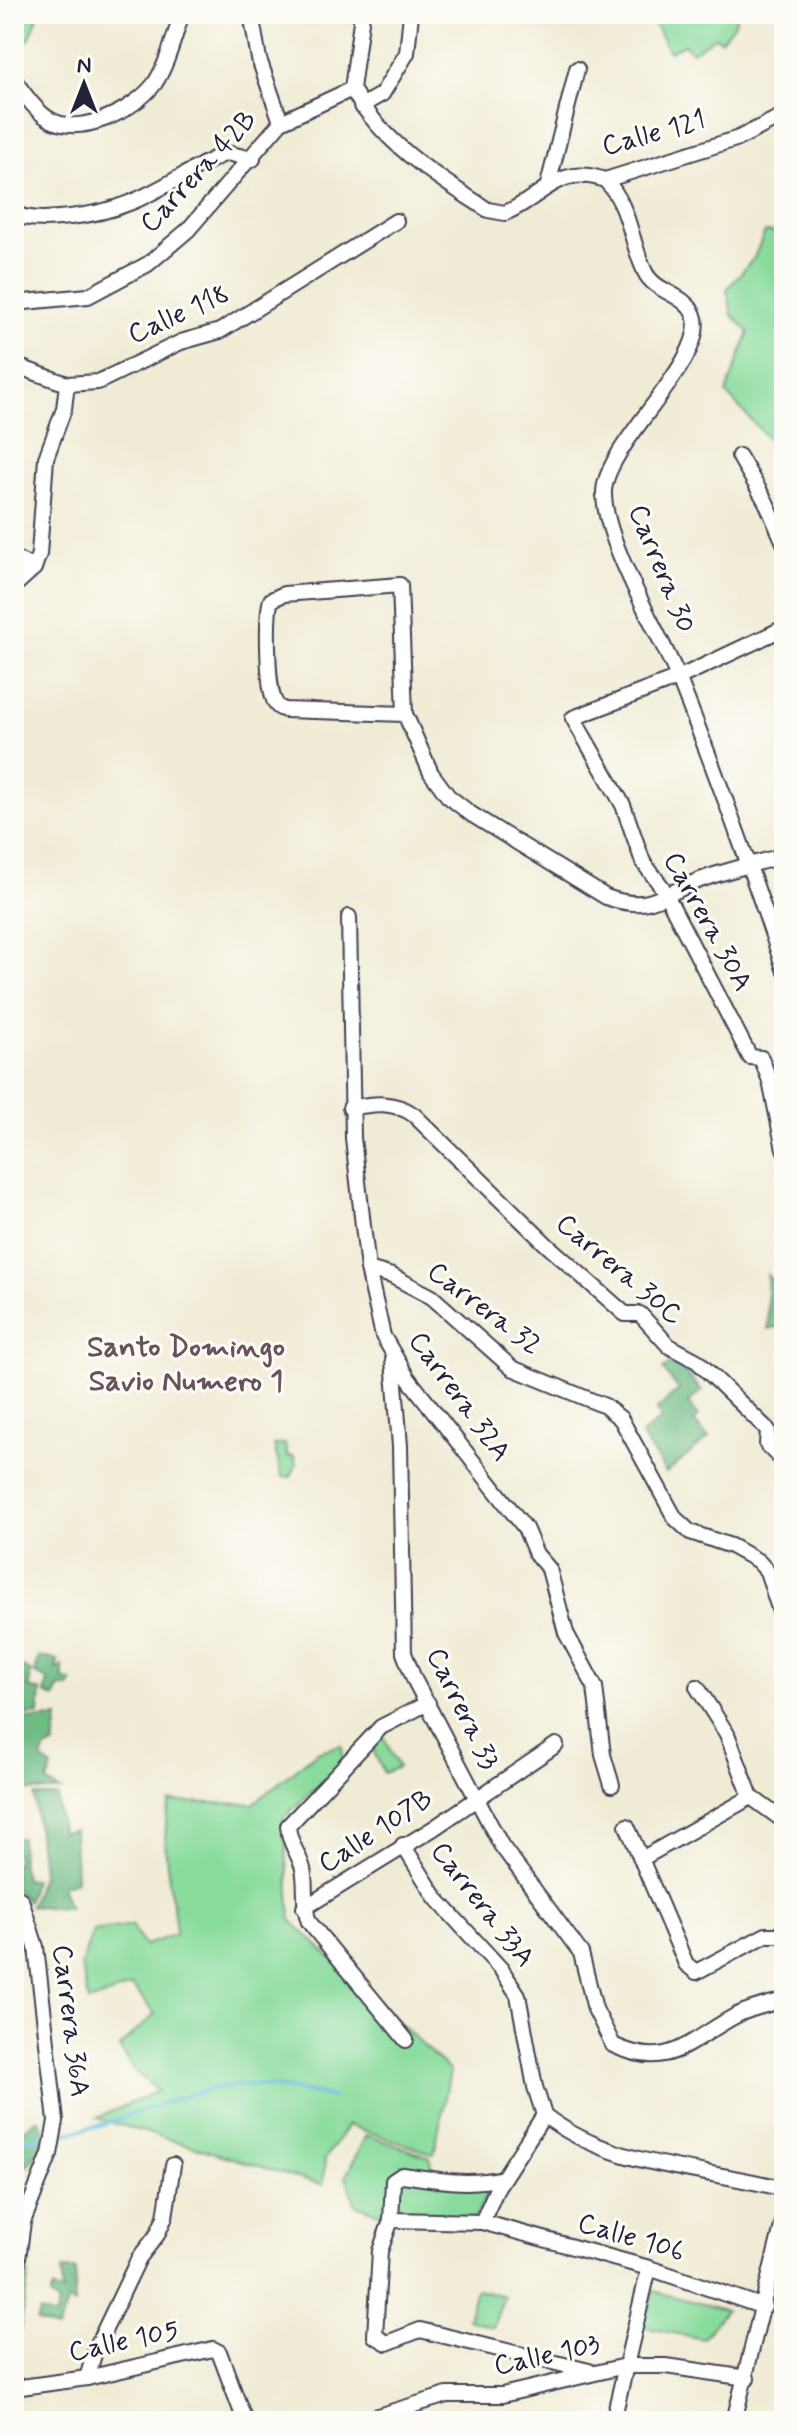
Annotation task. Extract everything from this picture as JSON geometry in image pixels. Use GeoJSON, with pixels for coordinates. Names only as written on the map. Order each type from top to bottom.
{"type":"FeatureCollection","features":[{"type":"Feature","properties":{"kind":"street"},"geometry":{"type":"LineString","coordinates":[[14,80],[49,120],[69,126],[97,121],[130,106],[154,83],[182,14]]}},
{"type":"Feature","properties":{"kind":"street"},"geometry":{"type":"LineString","coordinates":[[251,14],[259,59],[281,122]]}},
{"type":"Feature","properties":{"kind":"street"},"geometry":{"type":"LineString","coordinates":[[352,89],[362,14]]}},
{"type":"Feature","properties":{"kind":"street"},"geometry":{"type":"LineString","coordinates":[[361,106],[378,98],[407,53],[411,14]]}},
{"type":"Feature","properties":{"kind":"street"},"geometry":{"type":"LineString","coordinates":[[548,185],[577,69]]}},
{"type":"Feature","properties":{"kind":"street","name":"Carrera 42B"},"geometry":{"type":"LineString","coordinates":[[14,303],[88,296],[148,264],[188,230],[253,159],[281,122],[352,89]]}},
{"type":"Feature","properties":{"kind":"street","name":"Calle 121"},"geometry":{"type":"LineString","coordinates":[[352,89],[378,130],[399,149],[488,210],[505,213],[520,207],[548,185],[570,175],[587,173],[605,180],[739,138],[784,115]]}},
{"type":"Feature","properties":{"kind":"street"},"geometry":{"type":"LineString","coordinates":[[14,214],[26,218],[54,218],[123,208],[153,195],[226,153],[253,159]]}},
{"type":"Feature","properties":{"kind":"street","name":"Carrera 30"},"geometry":{"type":"LineString","coordinates":[[605,180],[619,194],[646,276],[694,314],[696,327],[681,364],[610,470],[603,493],[613,537],[678,678],[751,866],[784,969]]}},
{"type":"Feature","properties":{"kind":"street","name":"Calle 118"},"geometry":{"type":"LineString","coordinates":[[14,365],[67,384],[98,382],[181,342],[220,331],[350,246],[396,221]]}},
{"type":"Feature","properties":{"kind":"street"},"geometry":{"type":"LineString","coordinates":[[14,586],[34,568],[39,554],[46,458],[64,409],[67,384]]}},
{"type":"Feature","properties":{"kind":"street"},"geometry":{"type":"LineString","coordinates":[[739,456],[766,502],[784,543]]}},
{"type":"Feature","properties":{"kind":"street"},"geometry":{"type":"LineString","coordinates":[[14,558],[34,568]]}},
{"type":"Feature","properties":{"kind":"street"},"geometry":{"type":"LineString","coordinates":[[405,714],[285,710],[274,701],[271,600],[284,594],[400,585],[405,714],[431,773],[448,796],[471,814],[606,897],[623,903],[659,900],[699,880],[784,855]]}},
{"type":"Feature","properties":{"kind":"street"},"geometry":{"type":"LineString","coordinates":[[678,678],[784,628]]}},
{"type":"Feature","properties":{"kind":"street","name":"Carrera 30A"},"geometry":{"type":"LineString","coordinates":[[678,678],[573,718],[623,805],[643,862],[662,887],[659,900],[750,1057],[761,1058],[770,1081],[784,1149]]}},
{"type":"Feature","properties":{"kind":"street","name":"Carrera 32A"},"geometry":{"type":"LineString","coordinates":[[349,917],[350,1108],[368,1269],[383,1336],[393,1356],[525,1528],[536,1554],[549,1569],[566,1633],[595,1687],[603,1755],[612,1785]]}},
{"type":"Feature","properties":{"kind":"street","name":"Carrera 30C"},"geometry":{"type":"LineString","coordinates":[[350,1108],[388,1103],[401,1106],[414,1115],[587,1282],[625,1314],[640,1314],[669,1346],[697,1361],[768,1430],[767,1445],[784,1462]]}},
{"type":"Feature","properties":{"kind":"street","name":"Carrera 32"},"geometry":{"type":"LineString","coordinates":[[368,1269],[392,1276],[432,1297],[512,1368],[605,1406],[621,1419],[675,1518],[690,1532],[731,1546],[758,1561],[767,1571],[784,1624]]}},
{"type":"Feature","properties":{"kind":"street","name":"Carrera 33"},"geometry":{"type":"LineString","coordinates":[[393,1356],[400,1446],[401,1624],[404,1653],[501,1845],[581,1953],[595,2009],[613,2045],[640,2055],[675,2054],[740,2013],[784,2000]]}},
{"type":"Feature","properties":{"kind":"street"},"geometry":{"type":"LineString","coordinates":[[697,1687],[727,1734],[751,1797],[784,1821]]}},
{"type":"Feature","properties":{"kind":"street"},"geometry":{"type":"LineString","coordinates":[[406,2040],[327,1948],[309,1922],[304,1908],[304,1872],[291,1849],[288,1826],[381,1727],[428,1703]]}},
{"type":"Feature","properties":{"kind":"street","name":"Calle 107B"},"geometry":{"type":"LineString","coordinates":[[304,1908],[556,1745]]}},
{"type":"Feature","properties":{"kind":"street"},"geometry":{"type":"LineString","coordinates":[[643,1858],[751,1797]]}},
{"type":"Feature","properties":{"kind":"street"},"geometry":{"type":"LineString","coordinates":[[627,1826],[686,1964],[696,1972],[766,1935],[784,1935]]}},
{"type":"Feature","properties":{"kind":"street","name":"Carrera 33A"},"geometry":{"type":"LineString","coordinates":[[403,1845],[436,1898],[501,1969],[518,1995],[535,2087],[544,2115]]}},
{"type":"Feature","properties":{"kind":"street","name":"Carrera 36A"},"geometry":{"type":"LineString","coordinates":[[14,2288],[23,2222],[50,2154],[56,2121],[36,1947],[17,1898]]}},
{"type":"Feature","properties":{"kind":"street"},"geometry":{"type":"LineString","coordinates":[[482,2220],[503,2178],[544,2115],[573,2133],[674,2170],[784,2189]]}},
{"type":"Feature","properties":{"kind":"street"},"geometry":{"type":"LineString","coordinates":[[87,2378],[96,2348],[139,2258],[157,2235],[165,2217],[173,2165]]}},
{"type":"Feature","properties":{"kind":"street"},"geometry":{"type":"LineString","coordinates":[[503,2178],[473,2184],[397,2176],[393,2181],[391,2220],[380,2251],[374,2312],[375,2336],[387,2343],[420,2330],[593,2372]]}},
{"type":"Feature","properties":{"kind":"street"},"geometry":{"type":"LineString","coordinates":[[734,2421],[784,2218]]}},
{"type":"Feature","properties":{"kind":"street","name":"Calle 106"},"geometry":{"type":"LineString","coordinates":[[391,2220],[482,2220],[649,2268],[764,2307]]}},
{"type":"Feature","properties":{"kind":"street"},"geometry":{"type":"LineString","coordinates":[[613,2421],[649,2268]]}},
{"type":"Feature","properties":{"kind":"street","name":"Calle 105"},"geometry":{"type":"LineString","coordinates":[[14,2388],[87,2378],[213,2349],[219,2352],[245,2421]]}},
{"type":"Feature","properties":{"kind":"street","name":"Calle 103"},"geometry":{"type":"LineString","coordinates":[[361,2421],[447,2395],[502,2395],[625,2366],[666,2366],[747,2378]]}},
{"type":"Feature","properties":{"kind":"green space"},"geometry":{"type":"Polygon","coordinates":[[[14,14],[39,14],[29,40],[14,34],[14,14]]]}},
{"type":"Feature","properties":{"kind":"green space"},"geometry":{"type":"Polygon","coordinates":[[[660,14],[707,18],[712,14],[737,14],[735,23],[721,40],[715,37],[692,52],[684,44],[669,52],[655,25],[660,14]]]}},
{"type":"Feature","properties":{"kind":"green space"},"geometry":{"type":"Polygon","coordinates":[[[765,232],[784,233],[784,456],[726,393],[749,332],[732,315],[727,289],[754,258],[765,232]]]}},
{"type":"Feature","properties":{"kind":"green space"},"geometry":{"type":"Polygon","coordinates":[[[767,1275],[774,1283],[784,1282],[784,1325],[768,1329],[767,1275]]]}},
{"type":"Feature","properties":{"kind":"green space"},"geometry":{"type":"Polygon","coordinates":[[[675,1361],[702,1391],[688,1403],[698,1416],[694,1422],[709,1438],[666,1473],[641,1435],[661,1419],[657,1409],[679,1390],[663,1369],[675,1361]]]}},
{"type":"Feature","properties":{"kind":"green space"},"geometry":{"type":"Polygon","coordinates":[[[285,1444],[287,1456],[294,1457],[296,1465],[291,1477],[282,1477],[274,1445],[285,1444]]]}},
{"type":"Feature","properties":{"kind":"green space"},"geometry":{"type":"Polygon","coordinates":[[[39,1657],[58,1660],[56,1669],[63,1666],[63,1679],[72,1682],[69,1688],[60,1687],[54,1698],[45,1693],[48,1680],[35,1674],[39,1657]]]}},
{"type":"Feature","properties":{"kind":"green space"},"geometry":{"type":"Polygon","coordinates":[[[14,1662],[31,1672],[29,1688],[41,1691],[39,1714],[22,1716],[17,1725],[14,1662]]]}},
{"type":"Feature","properties":{"kind":"green space"},"geometry":{"type":"Polygon","coordinates":[[[58,1718],[54,1746],[46,1748],[42,1759],[52,1767],[47,1782],[60,1791],[14,1791],[14,1757],[17,1757],[22,1720],[58,1718]]]}},
{"type":"Feature","properties":{"kind":"green space"},"geometry":{"type":"Polygon","coordinates":[[[384,1737],[398,1767],[384,1773],[370,1744],[384,1737]]]}},
{"type":"Feature","properties":{"kind":"green space"},"geometry":{"type":"Polygon","coordinates":[[[342,1745],[343,1763],[284,1817],[291,1920],[450,2071],[434,2154],[348,2125],[325,2159],[323,2185],[97,2118],[158,2091],[135,2072],[119,2047],[155,2014],[132,1986],[89,2002],[81,1966],[93,1931],[132,1925],[144,1946],[176,1934],[165,1835],[170,1802],[253,1804],[317,1752],[342,1745]]]}},
{"type":"Feature","properties":{"kind":"green space"},"geometry":{"type":"Polygon","coordinates":[[[34,1796],[57,1796],[61,1832],[74,1830],[76,1881],[61,1886],[69,1908],[30,1906],[42,1873],[34,1796]]]}},
{"type":"Feature","properties":{"kind":"green space"},"geometry":{"type":"Polygon","coordinates":[[[14,1838],[21,1838],[22,1868],[26,1880],[34,1879],[27,1901],[14,1887],[14,1864],[17,1863],[14,1838]]]}},
{"type":"Feature","properties":{"kind":"green space"},"geometry":{"type":"Polygon","coordinates":[[[38,2119],[44,2138],[27,2166],[14,2137],[38,2119]]]}},
{"type":"Feature","properties":{"kind":"green space"},"geometry":{"type":"Polygon","coordinates":[[[366,2135],[430,2157],[438,2184],[488,2186],[490,2188],[474,2219],[397,2219],[356,2205],[346,2176],[366,2135]]]}},
{"type":"Feature","properties":{"kind":"green space"},"geometry":{"type":"Polygon","coordinates":[[[62,2270],[76,2270],[74,2305],[68,2301],[57,2330],[37,2321],[40,2312],[55,2317],[59,2304],[50,2297],[53,2289],[62,2292],[62,2270]]]}},
{"type":"Feature","properties":{"kind":"green space"},"geometry":{"type":"Polygon","coordinates":[[[24,2272],[29,2274],[17,2347],[14,2330],[24,2272]]]}},
{"type":"Feature","properties":{"kind":"green space"},"geometry":{"type":"Polygon","coordinates":[[[476,2289],[504,2296],[493,2327],[468,2319],[476,2289]]]}},
{"type":"Feature","properties":{"kind":"green space"},"geometry":{"type":"Polygon","coordinates":[[[653,2291],[725,2310],[703,2339],[643,2327],[653,2291]]]}},
{"type":"Feature","properties":{"kind":"waterway"},"geometry":{"type":"LineString","coordinates":[[59,2134],[103,2124],[189,2095],[233,2086],[271,2086],[333,2097]]}},
{"type":"Feature","properties":{"kind":"waterway"},"geometry":{"type":"LineString","coordinates":[[14,2141],[50,2135]]}},
{"type":"Feature","properties":{"kind":"district","name":"Santo Domingo Savio Numero 1"},"geometry":{"type":"Point","coordinates":[186,1364]}}]}
